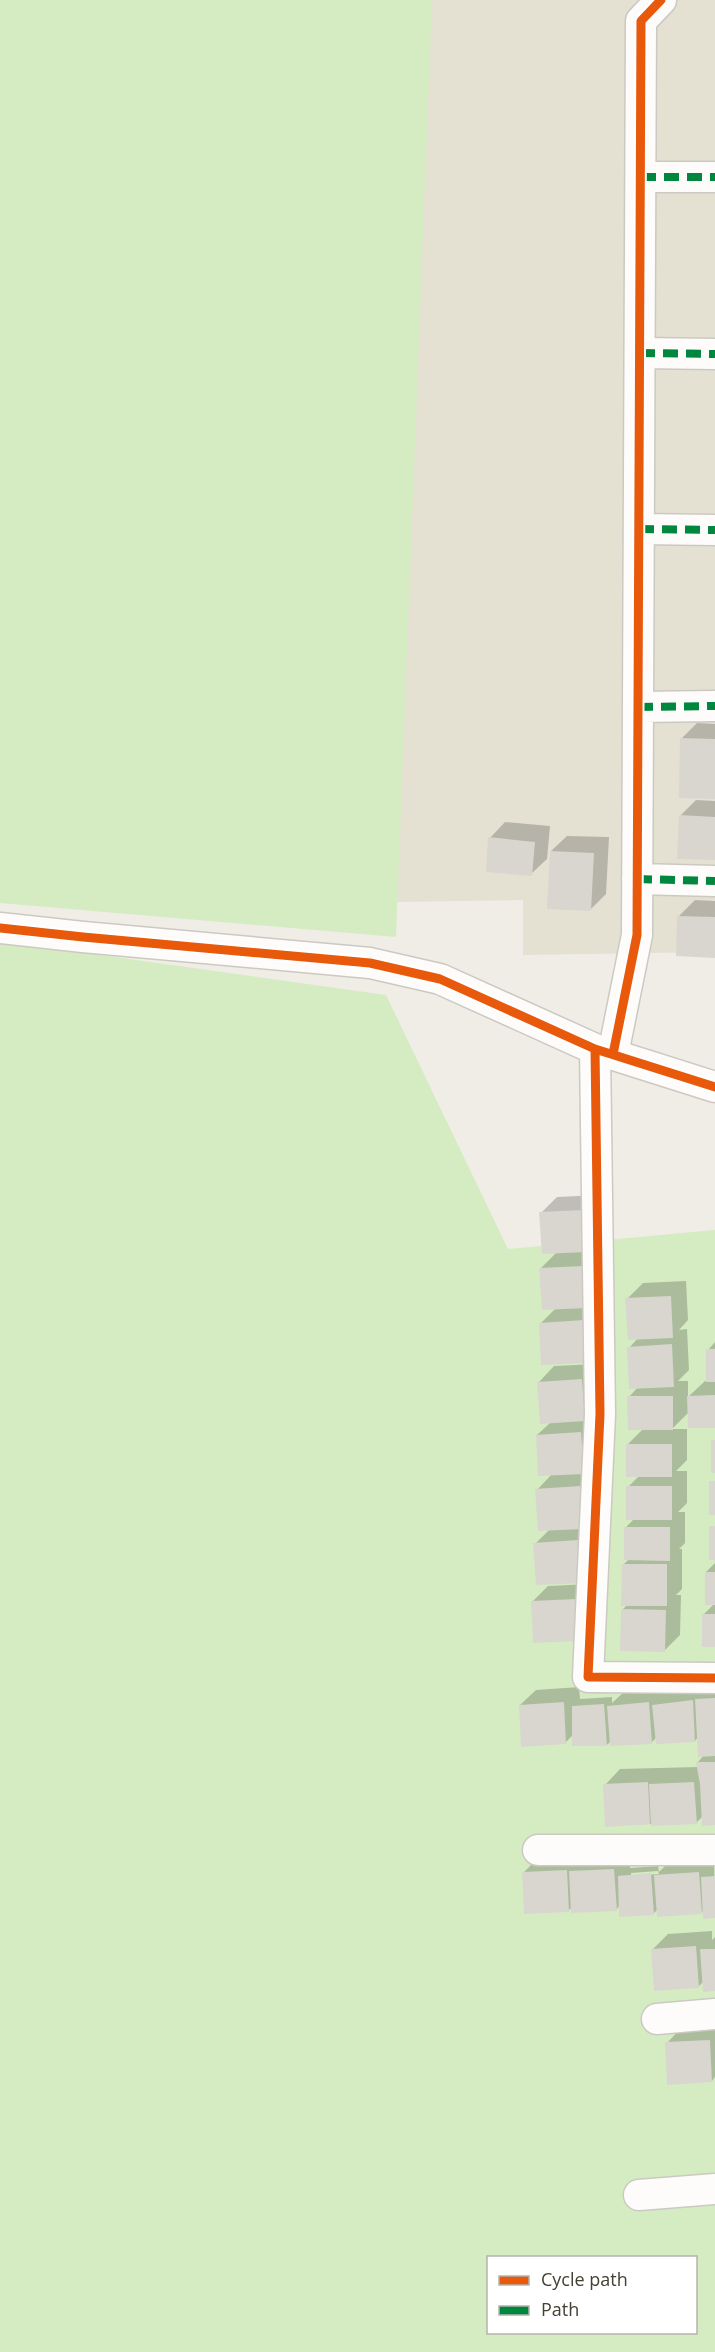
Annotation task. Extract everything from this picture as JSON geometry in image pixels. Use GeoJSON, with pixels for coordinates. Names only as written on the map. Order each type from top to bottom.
{"type":"FeatureCollection","features":[{"type":"Feature","properties":{"kind":"street"},"geometry":{"type":"LineString","coordinates":[[661,0],[641,21],[637,935],[604,1052],[600,1414],[588,1677],[715,1678]]}},
{"type":"Feature","properties":{"kind":"street"},"geometry":{"type":"LineString","coordinates":[[641,177],[715,177]]}},
{"type":"Feature","properties":{"kind":"street"},"geometry":{"type":"LineString","coordinates":[[640,353],[715,354]]}},
{"type":"Feature","properties":{"kind":"street"},"geometry":{"type":"LineString","coordinates":[[639,529],[715,530]]}},
{"type":"Feature","properties":{"kind":"street"},"geometry":{"type":"LineString","coordinates":[[638,707],[715,706]]}},
{"type":"Feature","properties":{"kind":"street"},"geometry":{"type":"LineString","coordinates":[[637,879],[715,881]]}},
{"type":"Feature","properties":{"kind":"street"},"geometry":{"type":"LineString","coordinates":[[0,928],[370,963],[440,979],[604,1052],[715,1087]]}},
{"type":"Feature","properties":{"kind":"street"},"geometry":{"type":"LineString","coordinates":[[538,1850],[715,1850]]}},
{"type":"Feature","properties":{"kind":"street"},"geometry":{"type":"LineString","coordinates":[[657,2019],[715,2014]]}},
{"type":"Feature","properties":{"kind":"street"},"geometry":{"type":"LineString","coordinates":[[639,2194],[715,2189]]}},
{"type":"Feature","properties":{"kind":"shaded area"},"geometry":{"type":"Polygon","coordinates":[[[237,0],[715,0],[715,952],[523,955],[523,900],[397,902],[237,0]]]}},
{"type":"Feature","properties":{"kind":"green space"},"geometry":{"type":"Polygon","coordinates":[[[0,0],[432,0],[396,937],[0,903],[0,0]]]}},
{"type":"Feature","properties":{"kind":"green space"},"geometry":{"type":"Polygon","coordinates":[[[0,941],[386,995],[508,1249],[715,1230],[715,2352],[0,2352],[0,941]]]}},
{"type":"Feature","properties":{"kind":"building"},"geometry":{"type":"Polygon","coordinates":[[[680,738],[715,739],[715,799],[679,798],[680,738]]]}},
{"type":"Feature","properties":{"kind":"building"},"geometry":{"type":"Polygon","coordinates":[[[679,815],[715,817],[715,860],[677,859],[679,815]]]}},
{"type":"Feature","properties":{"kind":"building"},"geometry":{"type":"Polygon","coordinates":[[[488,837],[535,842],[532,876],[486,872],[488,837]]]}},
{"type":"Feature","properties":{"kind":"building"},"geometry":{"type":"Polygon","coordinates":[[[550,851],[594,853],[591,911],[547,909],[550,851]]]}},
{"type":"Feature","properties":{"kind":"building"},"geometry":{"type":"Polygon","coordinates":[[[677,916],[715,917],[715,958],[676,956],[677,916]]]}},
{"type":"Feature","properties":{"kind":"building"},"geometry":{"type":"Polygon","coordinates":[[[584,1210],[587,1252],[542,1254],[539,1212],[584,1210]]]}},
{"type":"Feature","properties":{"kind":"building"},"geometry":{"type":"Polygon","coordinates":[[[584,1266],[587,1308],[542,1310],[539,1268],[584,1266]]]}},
{"type":"Feature","properties":{"kind":"building"},"geometry":{"type":"Polygon","coordinates":[[[671,1296],[673,1338],[628,1340],[625,1298],[671,1296]]]}},
{"type":"Feature","properties":{"kind":"building"},"geometry":{"type":"Polygon","coordinates":[[[584,1320],[586,1363],[541,1365],[539,1323],[584,1320]]]}},
{"type":"Feature","properties":{"kind":"building"},"geometry":{"type":"Polygon","coordinates":[[[672,1344],[674,1387],[629,1389],[627,1347],[672,1344]]]}},
{"type":"Feature","properties":{"kind":"building"},"geometry":{"type":"Polygon","coordinates":[[[706,1349],[715,1349],[715,1382],[706,1382],[706,1349]]]}},
{"type":"Feature","properties":{"kind":"building"},"geometry":{"type":"Polygon","coordinates":[[[582,1379],[585,1421],[540,1424],[537,1382],[582,1379]]]}},
{"type":"Feature","properties":{"kind":"building"},"geometry":{"type":"Polygon","coordinates":[[[715,1395],[715,1428],[688,1428],[687,1396],[715,1395]]]}},
{"type":"Feature","properties":{"kind":"building"},"geometry":{"type":"Polygon","coordinates":[[[627,1396],[673,1396],[673,1430],[628,1430],[627,1396]]]}},
{"type":"Feature","properties":{"kind":"building"},"geometry":{"type":"Polygon","coordinates":[[[581,1432],[584,1474],[538,1476],[536,1435],[581,1432]]]}},
{"type":"Feature","properties":{"kind":"building"},"geometry":{"type":"Polygon","coordinates":[[[711,1440],[715,1440],[715,1473],[711,1473],[711,1440]]]}},
{"type":"Feature","properties":{"kind":"building"},"geometry":{"type":"Polygon","coordinates":[[[626,1444],[672,1444],[672,1477],[626,1477],[626,1444]]]}},
{"type":"Feature","properties":{"kind":"building"},"geometry":{"type":"Polygon","coordinates":[[[709,1481],[715,1481],[715,1515],[709,1515],[709,1481]]]}},
{"type":"Feature","properties":{"kind":"building"},"geometry":{"type":"Polygon","coordinates":[[[580,1486],[583,1529],[538,1531],[535,1489],[580,1486]]]}},
{"type":"Feature","properties":{"kind":"building"},"geometry":{"type":"Polygon","coordinates":[[[626,1486],[672,1486],[672,1520],[626,1520],[626,1486]]]}},
{"type":"Feature","properties":{"kind":"building"},"geometry":{"type":"Polygon","coordinates":[[[709,1526],[715,1526],[715,1560],[709,1560],[709,1526]]]}},
{"type":"Feature","properties":{"kind":"building"},"geometry":{"type":"Polygon","coordinates":[[[624,1527],[670,1527],[670,1561],[624,1560],[624,1527]]]}},
{"type":"Feature","properties":{"kind":"building"},"geometry":{"type":"Polygon","coordinates":[[[578,1540],[581,1583],[536,1585],[533,1543],[578,1540]]]}},
{"type":"Feature","properties":{"kind":"building"},"geometry":{"type":"Polygon","coordinates":[[[622,1564],[667,1564],[667,1606],[621,1606],[622,1564]]]}},
{"type":"Feature","properties":{"kind":"building"},"geometry":{"type":"Polygon","coordinates":[[[705,1572],[715,1572],[715,1605],[705,1605],[705,1572]]]}},
{"type":"Feature","properties":{"kind":"building"},"geometry":{"type":"Polygon","coordinates":[[[576,1599],[578,1641],[533,1643],[531,1601],[576,1599]]]}},
{"type":"Feature","properties":{"kind":"building"},"geometry":{"type":"Polygon","coordinates":[[[621,1609],[666,1610],[665,1652],[620,1651],[621,1609]]]}},
{"type":"Feature","properties":{"kind":"building"},"geometry":{"type":"Polygon","coordinates":[[[702,1614],[715,1614],[715,1647],[702,1647],[702,1614]]]}},
{"type":"Feature","properties":{"kind":"building"},"geometry":{"type":"Polygon","coordinates":[[[715,1698],[715,1756],[698,1757],[695,1699],[715,1698]]]}},
{"type":"Feature","properties":{"kind":"building"},"geometry":{"type":"Polygon","coordinates":[[[693,1700],[695,1742],[656,1744],[652,1705],[693,1700]]]}},
{"type":"Feature","properties":{"kind":"building"},"geometry":{"type":"Polygon","coordinates":[[[564,1702],[566,1744],[521,1747],[519,1705],[564,1702]]]}},
{"type":"Feature","properties":{"kind":"building"},"geometry":{"type":"Polygon","coordinates":[[[649,1702],[652,1744],[610,1746],[607,1706],[649,1702]]]}},
{"type":"Feature","properties":{"kind":"building"},"geometry":{"type":"Polygon","coordinates":[[[604,1704],[607,1746],[572,1746],[572,1706],[604,1704]]]}},
{"type":"Feature","properties":{"kind":"building"},"geometry":{"type":"Polygon","coordinates":[[[696,1762],[715,1762],[715,1825],[702,1826],[700,1784],[696,1762]]]}},
{"type":"Feature","properties":{"kind":"building"},"geometry":{"type":"Polygon","coordinates":[[[648,1782],[650,1824],[605,1827],[603,1784],[648,1782]]]}},
{"type":"Feature","properties":{"kind":"building"},"geometry":{"type":"Polygon","coordinates":[[[694,1782],[697,1824],[651,1826],[649,1784],[694,1782]]]}},
{"type":"Feature","properties":{"kind":"building"},"geometry":{"type":"Polygon","coordinates":[[[614,1869],[617,1911],[571,1913],[569,1871],[614,1869]]]}},
{"type":"Feature","properties":{"kind":"building"},"geometry":{"type":"Polygon","coordinates":[[[567,1870],[569,1912],[524,1914],[522,1872],[567,1870]]]}},
{"type":"Feature","properties":{"kind":"building"},"geometry":{"type":"Polygon","coordinates":[[[699,1872],[702,1914],[657,1917],[654,1875],[699,1872]]]}},
{"type":"Feature","properties":{"kind":"building"},"geometry":{"type":"Polygon","coordinates":[[[651,1873],[654,1915],[619,1917],[618,1876],[651,1873]]]}},
{"type":"Feature","properties":{"kind":"building"},"geometry":{"type":"Polygon","coordinates":[[[715,1876],[715,1918],[703,1919],[701,1877],[715,1876]]]}},
{"type":"Feature","properties":{"kind":"building"},"geometry":{"type":"Polygon","coordinates":[[[696,1946],[699,1988],[654,1991],[651,1949],[696,1946]]]}},
{"type":"Feature","properties":{"kind":"building"},"geometry":{"type":"Polygon","coordinates":[[[700,1949],[715,1949],[715,1991],[703,1992],[700,1949]]]}},
{"type":"Feature","properties":{"kind":"building"},"geometry":{"type":"Polygon","coordinates":[[[710,2040],[712,2082],[667,2085],[665,2042],[710,2040]]]}},
{"type":"Feature","properties":{"kind":"marked path"},"geometry":{"type":"LineString","coordinates":[[641,177],[715,177]]}},
{"type":"Feature","properties":{"kind":"marked path"},"geometry":{"type":"LineString","coordinates":[[640,353],[715,354]]}},
{"type":"Feature","properties":{"kind":"marked path"},"geometry":{"type":"LineString","coordinates":[[639,529],[715,530]]}},
{"type":"Feature","properties":{"kind":"marked path"},"geometry":{"type":"LineString","coordinates":[[638,707],[715,706]]}},
{"type":"Feature","properties":{"kind":"marked path"},"geometry":{"type":"LineString","coordinates":[[637,879],[715,881]]}},
{"type":"Feature","properties":{"kind":"cycle path"},"geometry":{"type":"LineString","coordinates":[[613,1054],[637,935],[641,21],[661,0]]}},
{"type":"Feature","properties":{"kind":"cycle path"},"geometry":{"type":"LineString","coordinates":[[0,928],[370,963],[440,979],[595,1049],[715,1087]]}},
{"type":"Feature","properties":{"kind":"cycle path"},"geometry":{"type":"LineString","coordinates":[[595,1049],[600,1414],[588,1677],[715,1678]]}}]}
